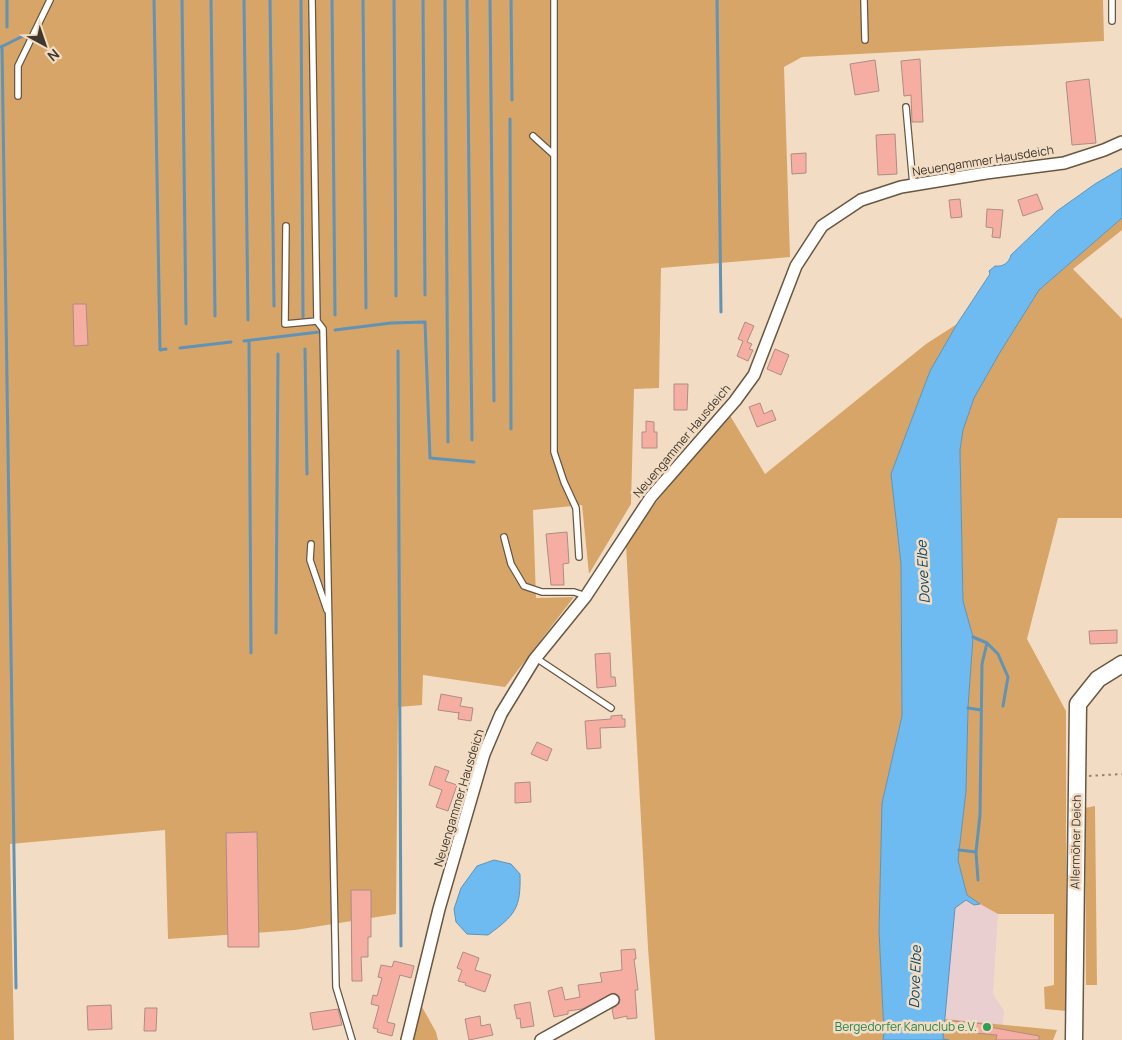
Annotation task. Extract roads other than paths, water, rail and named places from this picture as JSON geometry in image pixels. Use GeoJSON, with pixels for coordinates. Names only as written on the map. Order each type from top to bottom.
{"type":"FeatureCollection","features":[{"type":"Feature","properties":{"kind":"street","name":"Neuengammer Hausdeich"},"geometry":{"type":"LineString","coordinates":[[407,1040],[439,908],[484,754],[501,714],[536,658],[586,596],[651,497],[735,401],[754,375],[796,266],[822,226],[860,200],[913,185],[1064,163],[1122,142]]}},
{"type":"Feature","properties":{"kind":"street","name":"Allermöher Deich"},"geometry":{"type":"LineString","coordinates":[[1074,1040],[1078,704],[1098,679],[1122,664]]}},
{"type":"Feature","properties":{"kind":"street"},"geometry":{"type":"LineString","coordinates":[[541,1040],[613,1000]]}},
{"type":"Feature","properties":{"kind":"lane"},"geometry":{"type":"LineString","coordinates":[[18,96],[18,66],[50,0]]}},
{"type":"Feature","properties":{"kind":"lane"},"geometry":{"type":"LineString","coordinates":[[312,0],[317,321],[323,329],[330,616],[336,987],[352,1040]]}},
{"type":"Feature","properties":{"kind":"lane"},"geometry":{"type":"LineString","coordinates":[[554,0],[554,452],[564,482],[576,508],[579,557]]}},
{"type":"Feature","properties":{"kind":"lane"},"geometry":{"type":"LineString","coordinates":[[864,0],[865,40]]}},
{"type":"Feature","properties":{"kind":"lane"},"geometry":{"type":"LineString","coordinates":[[1112,0],[1112,21]]}},
{"type":"Feature","properties":{"kind":"lane"},"geometry":{"type":"LineString","coordinates":[[906,107],[913,185]]}},
{"type":"Feature","properties":{"kind":"lane"},"geometry":{"type":"LineString","coordinates":[[533,136],[554,155]]}},
{"type":"Feature","properties":{"kind":"lane"},"geometry":{"type":"LineString","coordinates":[[286,226],[285,324],[317,321]]}},
{"type":"Feature","properties":{"kind":"lane"},"geometry":{"type":"LineString","coordinates":[[504,537],[511,564],[524,586],[542,592],[574,592],[586,596]]}},
{"type":"Feature","properties":{"kind":"lane"},"geometry":{"type":"LineString","coordinates":[[311,544],[310,560],[330,616]]}},
{"type":"Feature","properties":{"kind":"lane"},"geometry":{"type":"LineString","coordinates":[[536,658],[611,708]]}},
{"type":"Feature","properties":{"kind":"water","name":"Dove Elbe"},"geometry":{"type":"Polygon","coordinates":[[[1122,168],[1122,218],[1039,290],[974,398],[963,430],[960,450],[963,601],[973,637],[968,708],[966,791],[958,860],[967,895],[980,904],[974,905],[966,900],[955,908],[943,1039],[949,1040],[883,1040],[879,931],[882,803],[902,716],[901,564],[891,474],[930,371],[957,324],[990,274],[989,271],[995,266],[1005,264],[1011,255],[1057,211],[1095,184],[1122,168]]]}},
{"type":"Feature","properties":{"kind":"water"},"geometry":{"type":"Polygon","coordinates":[[[494,860],[511,864],[520,874],[517,903],[505,922],[488,935],[467,934],[456,922],[454,909],[461,888],[477,866],[494,860]]]}},
{"type":"Feature","properties":{"kind":"waterway"},"geometry":{"type":"LineString","coordinates":[[7,0],[7,27]]}},
{"type":"Feature","properties":{"kind":"waterway"},"geometry":{"type":"LineString","coordinates":[[154,0],[160,350],[166,349]]}},
{"type":"Feature","properties":{"kind":"waterway"},"geometry":{"type":"LineString","coordinates":[[182,0],[186,324]]}},
{"type":"Feature","properties":{"kind":"waterway"},"geometry":{"type":"LineString","coordinates":[[211,0],[215,316]]}},
{"type":"Feature","properties":{"kind":"waterway"},"geometry":{"type":"LineString","coordinates":[[244,0],[248,320]]}},
{"type":"Feature","properties":{"kind":"waterway"},"geometry":{"type":"LineString","coordinates":[[270,0],[274,306]]}},
{"type":"Feature","properties":{"kind":"waterway"},"geometry":{"type":"LineString","coordinates":[[301,0],[303,317]]}},
{"type":"Feature","properties":{"kind":"waterway"},"geometry":{"type":"LineString","coordinates":[[332,0],[335,315]]}},
{"type":"Feature","properties":{"kind":"waterway"},"geometry":{"type":"LineString","coordinates":[[363,0],[366,308]]}},
{"type":"Feature","properties":{"kind":"waterway"},"geometry":{"type":"LineString","coordinates":[[394,0],[396,296]]}},
{"type":"Feature","properties":{"kind":"waterway"},"geometry":{"type":"LineString","coordinates":[[423,0],[425,295]]}},
{"type":"Feature","properties":{"kind":"waterway"},"geometry":{"type":"LineString","coordinates":[[445,0],[448,442]]}},
{"type":"Feature","properties":{"kind":"waterway"},"geometry":{"type":"LineString","coordinates":[[467,0],[472,440]]}},
{"type":"Feature","properties":{"kind":"waterway"},"geometry":{"type":"LineString","coordinates":[[490,0],[494,401]]}},
{"type":"Feature","properties":{"kind":"waterway"},"geometry":{"type":"LineString","coordinates":[[511,0],[512,100]]}},
{"type":"Feature","properties":{"kind":"waterway"},"geometry":{"type":"LineString","coordinates":[[717,0],[721,312]]}},
{"type":"Feature","properties":{"kind":"waterway"},"geometry":{"type":"LineString","coordinates":[[1,47],[23,36]]}},
{"type":"Feature","properties":{"kind":"waterway"},"geometry":{"type":"LineString","coordinates":[[2,46],[16,988]]}},
{"type":"Feature","properties":{"kind":"waterway"},"geometry":{"type":"LineString","coordinates":[[510,119],[511,429]]}},
{"type":"Feature","properties":{"kind":"waterway"},"geometry":{"type":"LineString","coordinates":[[335,330],[391,323],[425,322],[430,458],[474,462]]}},
{"type":"Feature","properties":{"kind":"waterway"},"geometry":{"type":"LineString","coordinates":[[244,341],[319,332]]}},
{"type":"Feature","properties":{"kind":"waterway"},"geometry":{"type":"LineString","coordinates":[[249,341],[251,653]]}},
{"type":"Feature","properties":{"kind":"waterway"},"geometry":{"type":"LineString","coordinates":[[180,348],[231,342]]}},
{"type":"Feature","properties":{"kind":"waterway"},"geometry":{"type":"LineString","coordinates":[[305,349],[307,474]]}},
{"type":"Feature","properties":{"kind":"waterway"},"geometry":{"type":"LineString","coordinates":[[398,351],[401,946]]}},
{"type":"Feature","properties":{"kind":"waterway"},"geometry":{"type":"LineString","coordinates":[[276,633],[278,354]]}},
{"type":"Feature","properties":{"kind":"waterway"},"geometry":{"type":"LineString","coordinates":[[973,637],[987,643],[998,654],[1008,677],[1003,706]]}},
{"type":"Feature","properties":{"kind":"waterway"},"geometry":{"type":"LineString","coordinates":[[978,880],[976,852],[980,815],[982,664],[987,643]]}},
{"type":"Feature","properties":{"kind":"waterway"},"geometry":{"type":"LineString","coordinates":[[968,708],[981,710]]}},
{"type":"Feature","properties":{"kind":"waterway"},"geometry":{"type":"LineString","coordinates":[[959,850],[976,852]]}},
{"type":"Feature","properties":{"kind":"place","name":"Bergedorfer Kanuclub e.V."},"geometry":{"type":"Point","coordinates":[987,1027]}}]}
